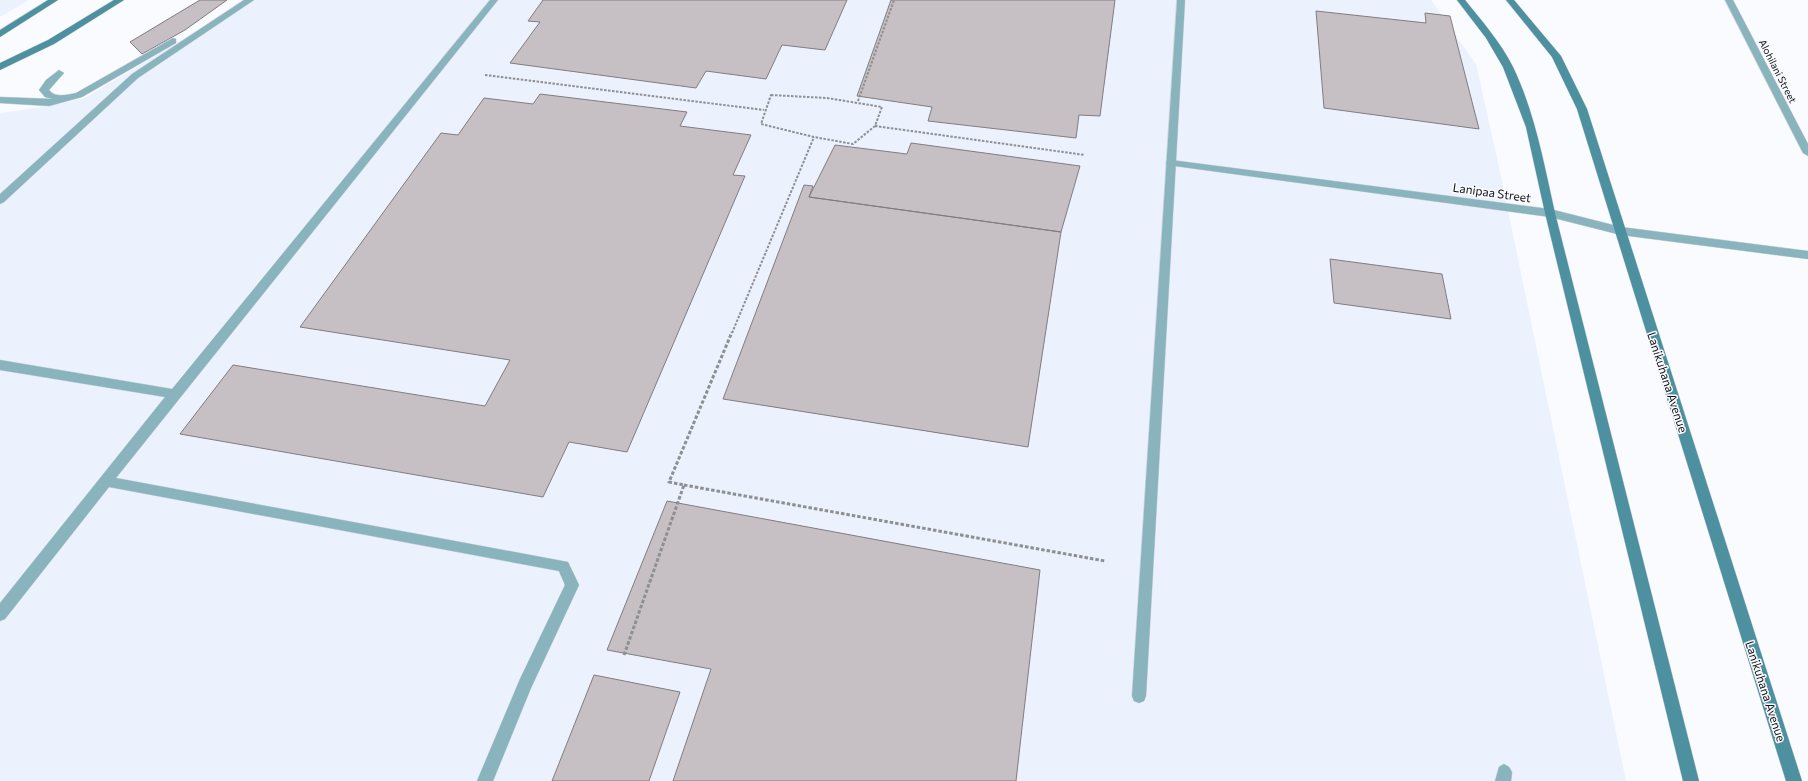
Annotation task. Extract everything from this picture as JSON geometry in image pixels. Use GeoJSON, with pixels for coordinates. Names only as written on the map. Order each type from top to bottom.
{"type":"FeatureCollection","features":[{"type":"Feature","properties":{"kind":"main road"},"geometry":{"type":"LineString","coordinates":[[0,34],[54,0]]}},
{"type":"Feature","properties":{"kind":"main road"},"geometry":{"type":"LineString","coordinates":[[0,67],[50,42],[120,0]]}},
{"type":"Feature","properties":{"kind":"main road"},"geometry":{"type":"LineString","coordinates":[[1461,0],[1490,37],[1508,67],[1531,127],[1550,213],[1691,781]]}},
{"type":"Feature","properties":{"kind":"main road","name":"Lanikuhana Avenue"},"geometry":{"type":"LineString","coordinates":[[1510,0],[1556,56],[1582,109],[1794,781]]}},
{"type":"Feature","properties":{"kind":"street"},"geometry":{"type":"LineString","coordinates":[[0,100],[49,103],[79,95],[150,55],[238,0]]}},
{"type":"Feature","properties":{"kind":"street"},"geometry":{"type":"LineString","coordinates":[[0,200],[82,123],[135,76],[250,0]]}},
{"type":"Feature","properties":{"kind":"street"},"geometry":{"type":"LineString","coordinates":[[0,614],[105,481],[494,0]]}},
{"type":"Feature","properties":{"kind":"street"},"geometry":{"type":"LineString","coordinates":[[1139,696],[1181,0]]}},
{"type":"Feature","properties":{"kind":"street","name":"Alohilani Street"},"geometry":{"type":"LineString","coordinates":[[1729,0],[1808,152]]}},
{"type":"Feature","properties":{"kind":"street"},"geometry":{"type":"LineString","coordinates":[[59,73],[49,82],[44,90],[45,93],[51,97],[62,98],[79,95]]}},
{"type":"Feature","properties":{"kind":"street","name":"Lanipaa Street"},"geometry":{"type":"LineString","coordinates":[[1171,163],[1550,213],[1620,231],[1808,255]]}},
{"type":"Feature","properties":{"kind":"street"},"geometry":{"type":"LineString","coordinates":[[0,365],[175,394]]}},
{"type":"Feature","properties":{"kind":"street"},"geometry":{"type":"LineString","coordinates":[[105,481],[563,566],[572,585],[525,684],[485,781]]}},
{"type":"Feature","properties":{"kind":"path"},"geometry":{"type":"LineString","coordinates":[[858,101],[894,0]]}},
{"type":"Feature","properties":{"kind":"path"},"geometry":{"type":"LineString","coordinates":[[485,75],[764,110]]}},
{"type":"Feature","properties":{"kind":"path"},"geometry":{"type":"LineString","coordinates":[[771,95],[816,96],[858,101],[882,107],[875,126],[853,144],[814,138],[761,124],[764,110],[771,95]]}},
{"type":"Feature","properties":{"kind":"path"},"geometry":{"type":"LineString","coordinates":[[875,126],[1086,155]]}},
{"type":"Feature","properties":{"kind":"path"},"geometry":{"type":"LineString","coordinates":[[814,138],[669,482],[684,486],[1105,561]]}},
{"type":"Feature","properties":{"kind":"path"},"geometry":{"type":"LineString","coordinates":[[624,655],[684,486]]}},
{"type":"Feature","properties":{"kind":"shaded area"},"geometry":{"type":"Polygon","coordinates":[[[0,0],[29,0],[0,17],[0,0]]]}},
{"type":"Feature","properties":{"kind":"shaded area"},"geometry":{"type":"Polygon","coordinates":[[[248,0],[1431,0],[1476,64],[1498,162],[1626,781],[0,781],[0,113],[49,106],[85,98],[248,0]]]}},
{"type":"Feature","properties":{"kind":"building"},"geometry":{"type":"Polygon","coordinates":[[[200,0],[227,0],[185,30],[142,54],[130,42],[200,0]]]}},
{"type":"Feature","properties":{"kind":"building"},"geometry":{"type":"Polygon","coordinates":[[[543,0],[847,0],[825,50],[782,45],[766,79],[706,71],[696,88],[510,63],[540,22],[528,21],[543,0]]]}},
{"type":"Feature","properties":{"kind":"building"},"geometry":{"type":"Polygon","coordinates":[[[891,0],[1115,0],[1100,116],[1079,115],[1076,138],[928,121],[932,107],[857,96],[891,0]]]}},
{"type":"Feature","properties":{"kind":"building"},"geometry":{"type":"Polygon","coordinates":[[[1316,11],[1426,23],[1425,13],[1450,16],[1479,129],[1324,108],[1316,11]]]}},
{"type":"Feature","properties":{"kind":"building"},"geometry":{"type":"Polygon","coordinates":[[[540,94],[687,112],[680,126],[751,135],[733,175],[745,176],[627,452],[569,442],[543,497],[180,434],[233,365],[485,406],[510,360],[300,327],[441,133],[458,135],[484,98],[533,104],[540,94]]]}},
{"type":"Feature","properties":{"kind":"building"},"geometry":{"type":"Polygon","coordinates":[[[911,143],[1080,166],[1061,232],[809,197],[835,145],[907,154],[911,143]]]}},
{"type":"Feature","properties":{"kind":"building"},"geometry":{"type":"Polygon","coordinates":[[[804,185],[813,186],[809,197],[1061,232],[1028,447],[723,399],[804,185]]]}},
{"type":"Feature","properties":{"kind":"building"},"geometry":{"type":"Polygon","coordinates":[[[1330,259],[1442,274],[1451,319],[1334,303],[1330,259]]]}},
{"type":"Feature","properties":{"kind":"building"},"geometry":{"type":"Polygon","coordinates":[[[667,501],[1040,570],[1016,781],[673,781],[711,669],[607,650],[667,501]]]}},
{"type":"Feature","properties":{"kind":"building"},"geometry":{"type":"Polygon","coordinates":[[[594,675],[680,692],[649,781],[552,781],[594,675]]]}}]}
